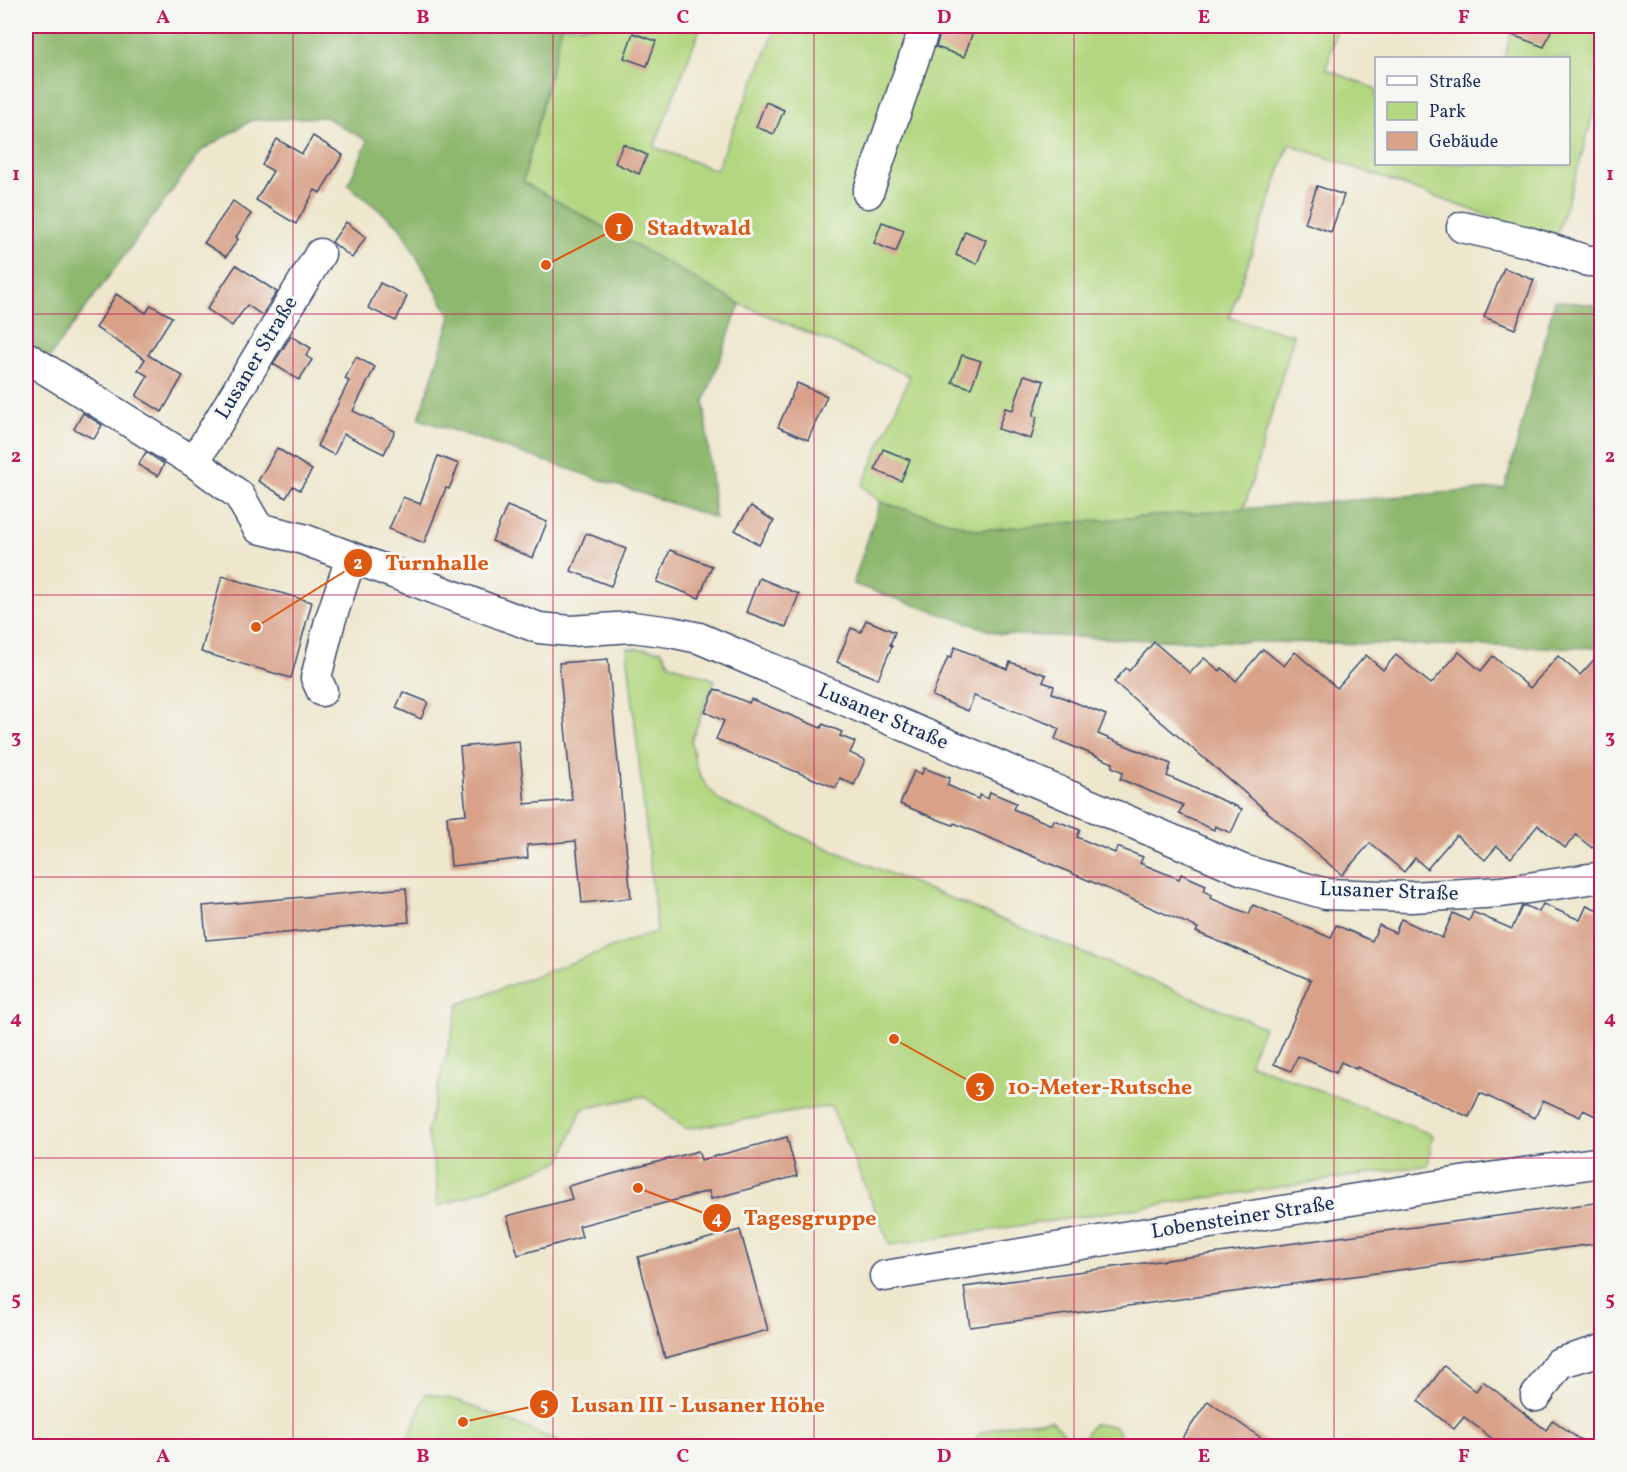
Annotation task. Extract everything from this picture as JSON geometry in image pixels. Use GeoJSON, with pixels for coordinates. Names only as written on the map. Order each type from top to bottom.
{"type":"FeatureCollection","features":[{"type":"Feature","properties":{"kind":"street"},"geometry":{"type":"LineString","coordinates":[[868,193],[925,26]]}},
{"type":"Feature","properties":{"kind":"street"},"geometry":{"type":"LineString","coordinates":[[1462,227],[1528,242],[1588,261],[1602,261]]}},
{"type":"Feature","properties":{"kind":"street","name":"Lusaner Straße"},"geometry":{"type":"LineString","coordinates":[[194,462],[320,254]]}},
{"type":"Feature","properties":{"kind":"street","name":"Lusaner Straße"},"geometry":{"type":"LineString","coordinates":[[26,357],[194,462],[238,495],[258,528],[303,539],[539,628],[571,631],[632,627],[699,638],[1243,870],[1326,894],[1411,897],[1501,892],[1602,877]]}},
{"type":"Feature","properties":{"kind":"street"},"geometry":{"type":"LineString","coordinates":[[322,691],[316,678],[330,621],[351,558]]}},
{"type":"Feature","properties":{"kind":"street","name":"Lobensteiner Straße"},"geometry":{"type":"LineString","coordinates":[[885,1276],[1461,1182],[1602,1162]]}},
{"type":"Feature","properties":{"kind":"street"},"geometry":{"type":"LineString","coordinates":[[1536,1396],[1559,1363],[1602,1350]]}},
{"type":"Feature","properties":{"kind":"green space"},"geometry":{"type":"Polygon","coordinates":[[[26,26],[562,26],[523,182],[740,304],[704,402],[715,518],[419,419],[451,317],[399,226],[348,185],[368,141],[325,117],[252,120],[202,150],[43,366],[26,355],[26,26]]]}},
{"type":"Feature","properties":{"kind":"green space"},"geometry":{"type":"Polygon","coordinates":[[[562,26],[701,26],[654,147],[716,170],[777,26],[1338,26],[1326,69],[1375,89],[1375,165],[1570,165],[1570,57],[1504,57],[1513,26],[1601,26],[1601,85],[1555,240],[1289,144],[1229,318],[1294,335],[1244,509],[978,530],[880,502],[862,486],[910,376],[740,304],[523,182],[562,26]]]}},
{"type":"Feature","properties":{"kind":"green space"},"geometry":{"type":"Polygon","coordinates":[[[1555,300],[1601,306],[1601,648],[1152,640],[1000,634],[853,584],[880,502],[978,530],[1505,488],[1555,300]]]}},
{"type":"Feature","properties":{"kind":"green space"},"geometry":{"type":"Polygon","coordinates":[[[627,648],[661,650],[670,664],[715,680],[691,741],[696,766],[705,784],[720,801],[832,850],[1264,1027],[1249,1063],[1433,1135],[1428,1165],[890,1245],[831,1106],[686,1129],[644,1096],[582,1109],[561,1161],[437,1207],[437,1183],[427,1131],[459,1004],[657,931],[627,648]]]}},
{"type":"Feature","properties":{"kind":"green space"},"geometry":{"type":"Polygon","coordinates":[[[426,1393],[460,1401],[562,1443],[558,1446],[405,1446],[426,1393]]]}},
{"type":"Feature","properties":{"kind":"green space"},"geometry":{"type":"Polygon","coordinates":[[[1051,1420],[1078,1446],[970,1446],[980,1433],[1012,1424],[1051,1420]]]}},
{"type":"Feature","properties":{"kind":"green space"},"geometry":{"type":"Polygon","coordinates":[[[1093,1424],[1115,1426],[1126,1446],[1082,1446],[1084,1437],[1093,1424]]]}},
{"type":"Feature","properties":{"kind":"building"},"geometry":{"type":"Polygon","coordinates":[[[942,26],[975,26],[964,57],[936,47],[942,26]]]}},
{"type":"Feature","properties":{"kind":"building"},"geometry":{"type":"Polygon","coordinates":[[[1492,26],[1553,26],[1544,47],[1492,26]]]}},
{"type":"Feature","properties":{"kind":"building"},"geometry":{"type":"Polygon","coordinates":[[[633,33],[656,41],[647,66],[624,58],[633,33]]]}},
{"type":"Feature","properties":{"kind":"building"},"geometry":{"type":"Polygon","coordinates":[[[766,102],[784,110],[774,134],[756,127],[766,102]]]}},
{"type":"Feature","properties":{"kind":"building"},"geometry":{"type":"Polygon","coordinates":[[[313,136],[343,155],[320,193],[315,190],[296,224],[256,200],[273,171],[262,165],[277,139],[302,154],[313,136]]]}},
{"type":"Feature","properties":{"kind":"building"},"geometry":{"type":"Polygon","coordinates":[[[623,144],[647,155],[639,174],[615,163],[623,144]]]}},
{"type":"Feature","properties":{"kind":"building"},"geometry":{"type":"Polygon","coordinates":[[[1317,186],[1344,195],[1331,232],[1305,223],[1317,186]]]}},
{"type":"Feature","properties":{"kind":"building"},"geometry":{"type":"Polygon","coordinates":[[[233,201],[251,214],[226,257],[204,243],[233,201]]]}},
{"type":"Feature","properties":{"kind":"building"},"geometry":{"type":"Polygon","coordinates":[[[346,222],[366,237],[352,258],[332,242],[346,222]]]}},
{"type":"Feature","properties":{"kind":"building"},"geometry":{"type":"Polygon","coordinates":[[[882,222],[904,230],[896,252],[874,243],[882,222]]]}},
{"type":"Feature","properties":{"kind":"building"},"geometry":{"type":"Polygon","coordinates":[[[965,231],[986,240],[977,264],[956,255],[965,231]]]}},
{"type":"Feature","properties":{"kind":"building"},"geometry":{"type":"Polygon","coordinates":[[[236,265],[277,292],[262,315],[247,305],[232,326],[207,309],[236,265]]]}},
{"type":"Feature","properties":{"kind":"building"},"geometry":{"type":"Polygon","coordinates":[[[1504,268],[1534,280],[1515,329],[1484,317],[1504,268]]]}},
{"type":"Feature","properties":{"kind":"building"},"geometry":{"type":"Polygon","coordinates":[[[380,283],[407,296],[396,321],[368,308],[380,283]]]}},
{"type":"Feature","properties":{"kind":"building"},"geometry":{"type":"Polygon","coordinates":[[[116,294],[146,313],[151,305],[172,317],[148,355],[183,376],[162,412],[136,396],[148,376],[138,370],[145,359],[96,328],[116,294]]]}},
{"type":"Feature","properties":{"kind":"building"},"geometry":{"type":"Polygon","coordinates":[[[291,336],[311,348],[306,356],[312,360],[299,380],[273,364],[291,336]]]}},
{"type":"Feature","properties":{"kind":"building"},"geometry":{"type":"Polygon","coordinates":[[[962,355],[981,361],[971,388],[952,382],[962,355]]]}},
{"type":"Feature","properties":{"kind":"building"},"geometry":{"type":"Polygon","coordinates":[[[356,357],[375,367],[353,411],[395,431],[384,454],[344,434],[334,455],[317,446],[349,381],[345,379],[356,357]]]}},
{"type":"Feature","properties":{"kind":"building"},"geometry":{"type":"Polygon","coordinates":[[[1024,375],[1044,381],[1033,416],[1037,417],[1031,439],[998,429],[1005,408],[1013,410],[1024,375]]]}},
{"type":"Feature","properties":{"kind":"building"},"geometry":{"type":"Polygon","coordinates":[[[797,383],[827,396],[808,440],[778,427],[797,383]]]}},
{"type":"Feature","properties":{"kind":"building"},"geometry":{"type":"Polygon","coordinates":[[[83,413],[102,425],[94,439],[74,429],[83,413]]]}},
{"type":"Feature","properties":{"kind":"building"},"geometry":{"type":"Polygon","coordinates":[[[277,448],[312,470],[300,490],[293,486],[286,498],[258,481],[277,448]]]}},
{"type":"Feature","properties":{"kind":"building"},"geometry":{"type":"Polygon","coordinates":[[[883,449],[910,460],[901,481],[875,470],[883,449]]]}},
{"type":"Feature","properties":{"kind":"building"},"geometry":{"type":"Polygon","coordinates":[[[146,452],[164,464],[158,476],[138,465],[146,452]]]}},
{"type":"Feature","properties":{"kind":"building"},"geometry":{"type":"Polygon","coordinates":[[[438,456],[459,464],[449,489],[446,488],[424,543],[389,529],[403,497],[420,504],[438,456]]]}},
{"type":"Feature","properties":{"kind":"building"},"geometry":{"type":"Polygon","coordinates":[[[507,506],[547,522],[533,558],[492,541],[507,506]]]}},
{"type":"Feature","properties":{"kind":"building"},"geometry":{"type":"Polygon","coordinates":[[[751,506],[774,521],[759,545],[735,530],[751,506]]]}},
{"type":"Feature","properties":{"kind":"building"},"geometry":{"type":"Polygon","coordinates":[[[586,533],[626,549],[611,586],[571,571],[586,533]]]}},
{"type":"Feature","properties":{"kind":"building"},"geometry":{"type":"Polygon","coordinates":[[[670,550],[712,566],[699,598],[657,582],[670,550]]]}},
{"type":"Feature","properties":{"kind":"building"},"geometry":{"type":"Polygon","coordinates":[[[222,576],[312,602],[291,678],[201,652],[222,576]]]}},
{"type":"Feature","properties":{"kind":"building"},"geometry":{"type":"Polygon","coordinates":[[[759,578],[799,594],[786,627],[746,612],[759,578]]]}},
{"type":"Feature","properties":{"kind":"building"},"geometry":{"type":"Polygon","coordinates":[[[866,620],[895,632],[890,645],[892,646],[878,679],[837,662],[851,628],[861,632],[866,620]]]}},
{"type":"Feature","properties":{"kind":"building"},"geometry":{"type":"Polygon","coordinates":[[[1154,642],[1190,673],[1204,658],[1220,671],[1222,668],[1236,681],[1263,649],[1284,666],[1295,652],[1337,688],[1366,655],[1383,670],[1396,655],[1431,684],[1459,652],[1481,671],[1493,656],[1530,688],[1558,656],[1580,675],[1602,651],[1602,837],[1592,848],[1576,835],[1565,848],[1538,825],[1511,858],[1497,846],[1485,860],[1456,835],[1427,869],[1415,858],[1404,872],[1370,843],[1342,875],[1114,682],[1126,668],[1129,671],[1154,642]]]}},
{"type":"Feature","properties":{"kind":"building"},"geometry":{"type":"Polygon","coordinates":[[[955,647],[1007,669],[1010,662],[1046,675],[1043,682],[1054,686],[1052,693],[1106,715],[1098,734],[1171,764],[1167,776],[1242,809],[1231,833],[1215,826],[1214,830],[1179,814],[1183,805],[1120,779],[1123,772],[1112,767],[1113,763],[1055,739],[1059,729],[1052,725],[974,696],[968,711],[932,696],[948,657],[951,658],[955,647]]]}},
{"type":"Feature","properties":{"kind":"building"},"geometry":{"type":"Polygon","coordinates":[[[608,659],[631,898],[582,903],[576,841],[527,845],[528,858],[451,866],[447,816],[466,814],[460,747],[519,741],[525,804],[572,800],[559,663],[608,659]]]}},
{"type":"Feature","properties":{"kind":"building"},"geometry":{"type":"Polygon","coordinates":[[[715,689],[749,703],[751,699],[821,728],[823,724],[842,732],[840,736],[855,742],[850,753],[865,760],[854,785],[840,778],[836,788],[716,739],[724,721],[705,712],[715,689]]]}},
{"type":"Feature","properties":{"kind":"building"},"geometry":{"type":"Polygon","coordinates":[[[403,692],[428,702],[421,719],[396,708],[403,692]]]}},
{"type":"Feature","properties":{"kind":"building"},"geometry":{"type":"Polygon","coordinates":[[[924,768],[950,778],[947,785],[978,799],[980,795],[988,799],[990,792],[1016,803],[1013,809],[1052,825],[1054,820],[1080,830],[1077,837],[1093,844],[1115,853],[1117,847],[1143,857],[1140,863],[1179,879],[1181,874],[1206,885],[1204,891],[1212,895],[1210,898],[1249,914],[1253,905],[1331,938],[1336,925],[1372,941],[1379,925],[1395,933],[1401,919],[1442,938],[1453,913],[1469,921],[1473,912],[1512,929],[1522,906],[1539,912],[1543,904],[1580,920],[1587,905],[1602,912],[1602,1119],[1583,1110],[1580,1117],[1543,1100],[1535,1118],[1480,1093],[1469,1117],[1341,1062],[1336,1073],[1298,1056],[1291,1071],[1274,1064],[1311,980],[1196,932],[1198,928],[1030,855],[954,823],[953,825],[900,804],[914,771],[922,774],[924,768]]]}},
{"type":"Feature","properties":{"kind":"building"},"geometry":{"type":"Polygon","coordinates":[[[406,888],[409,922],[206,940],[203,906],[406,888]]]}},
{"type":"Feature","properties":{"kind":"building"},"geometry":{"type":"Polygon","coordinates":[[[787,1137],[797,1176],[711,1199],[709,1191],[579,1226],[582,1237],[518,1255],[507,1216],[572,1199],[568,1186],[698,1151],[701,1160],[787,1137]]]}},
{"type":"Feature","properties":{"kind":"building"},"geometry":{"type":"Polygon","coordinates":[[[1602,1202],[1602,1243],[970,1327],[964,1287],[1602,1202]]]}},
{"type":"Feature","properties":{"kind":"building"},"geometry":{"type":"Polygon","coordinates":[[[740,1230],[768,1330],[665,1358],[638,1257],[740,1230]]]}},
{"type":"Feature","properties":{"kind":"building"},"geometry":{"type":"Polygon","coordinates":[[[1444,1366],[1476,1391],[1483,1381],[1546,1430],[1553,1420],[1588,1446],[1502,1446],[1464,1417],[1454,1429],[1418,1401],[1444,1366]]]}},
{"type":"Feature","properties":{"kind":"building"},"geometry":{"type":"Polygon","coordinates":[[[1208,1401],[1216,1407],[1273,1446],[1177,1446],[1208,1401]]]}},
{"type":"Feature","properties":{"kind":"place","name":"Stadtwald"},"geometry":{"type":"Point","coordinates":[546,265]}},
{"type":"Feature","properties":{"kind":"place","name":"Turnhalle"},"geometry":{"type":"Point","coordinates":[256,627]}},
{"type":"Feature","properties":{"kind":"place","name":"10-Meter-Rutsche"},"geometry":{"type":"Point","coordinates":[894,1039]}},
{"type":"Feature","properties":{"kind":"place","name":"Tagesgruppe"},"geometry":{"type":"Point","coordinates":[638,1188]}},
{"type":"Feature","properties":{"kind":"place","name":"Lusan III - Lusaner Höhe"},"geometry":{"type":"Point","coordinates":[463,1422]}}]}
